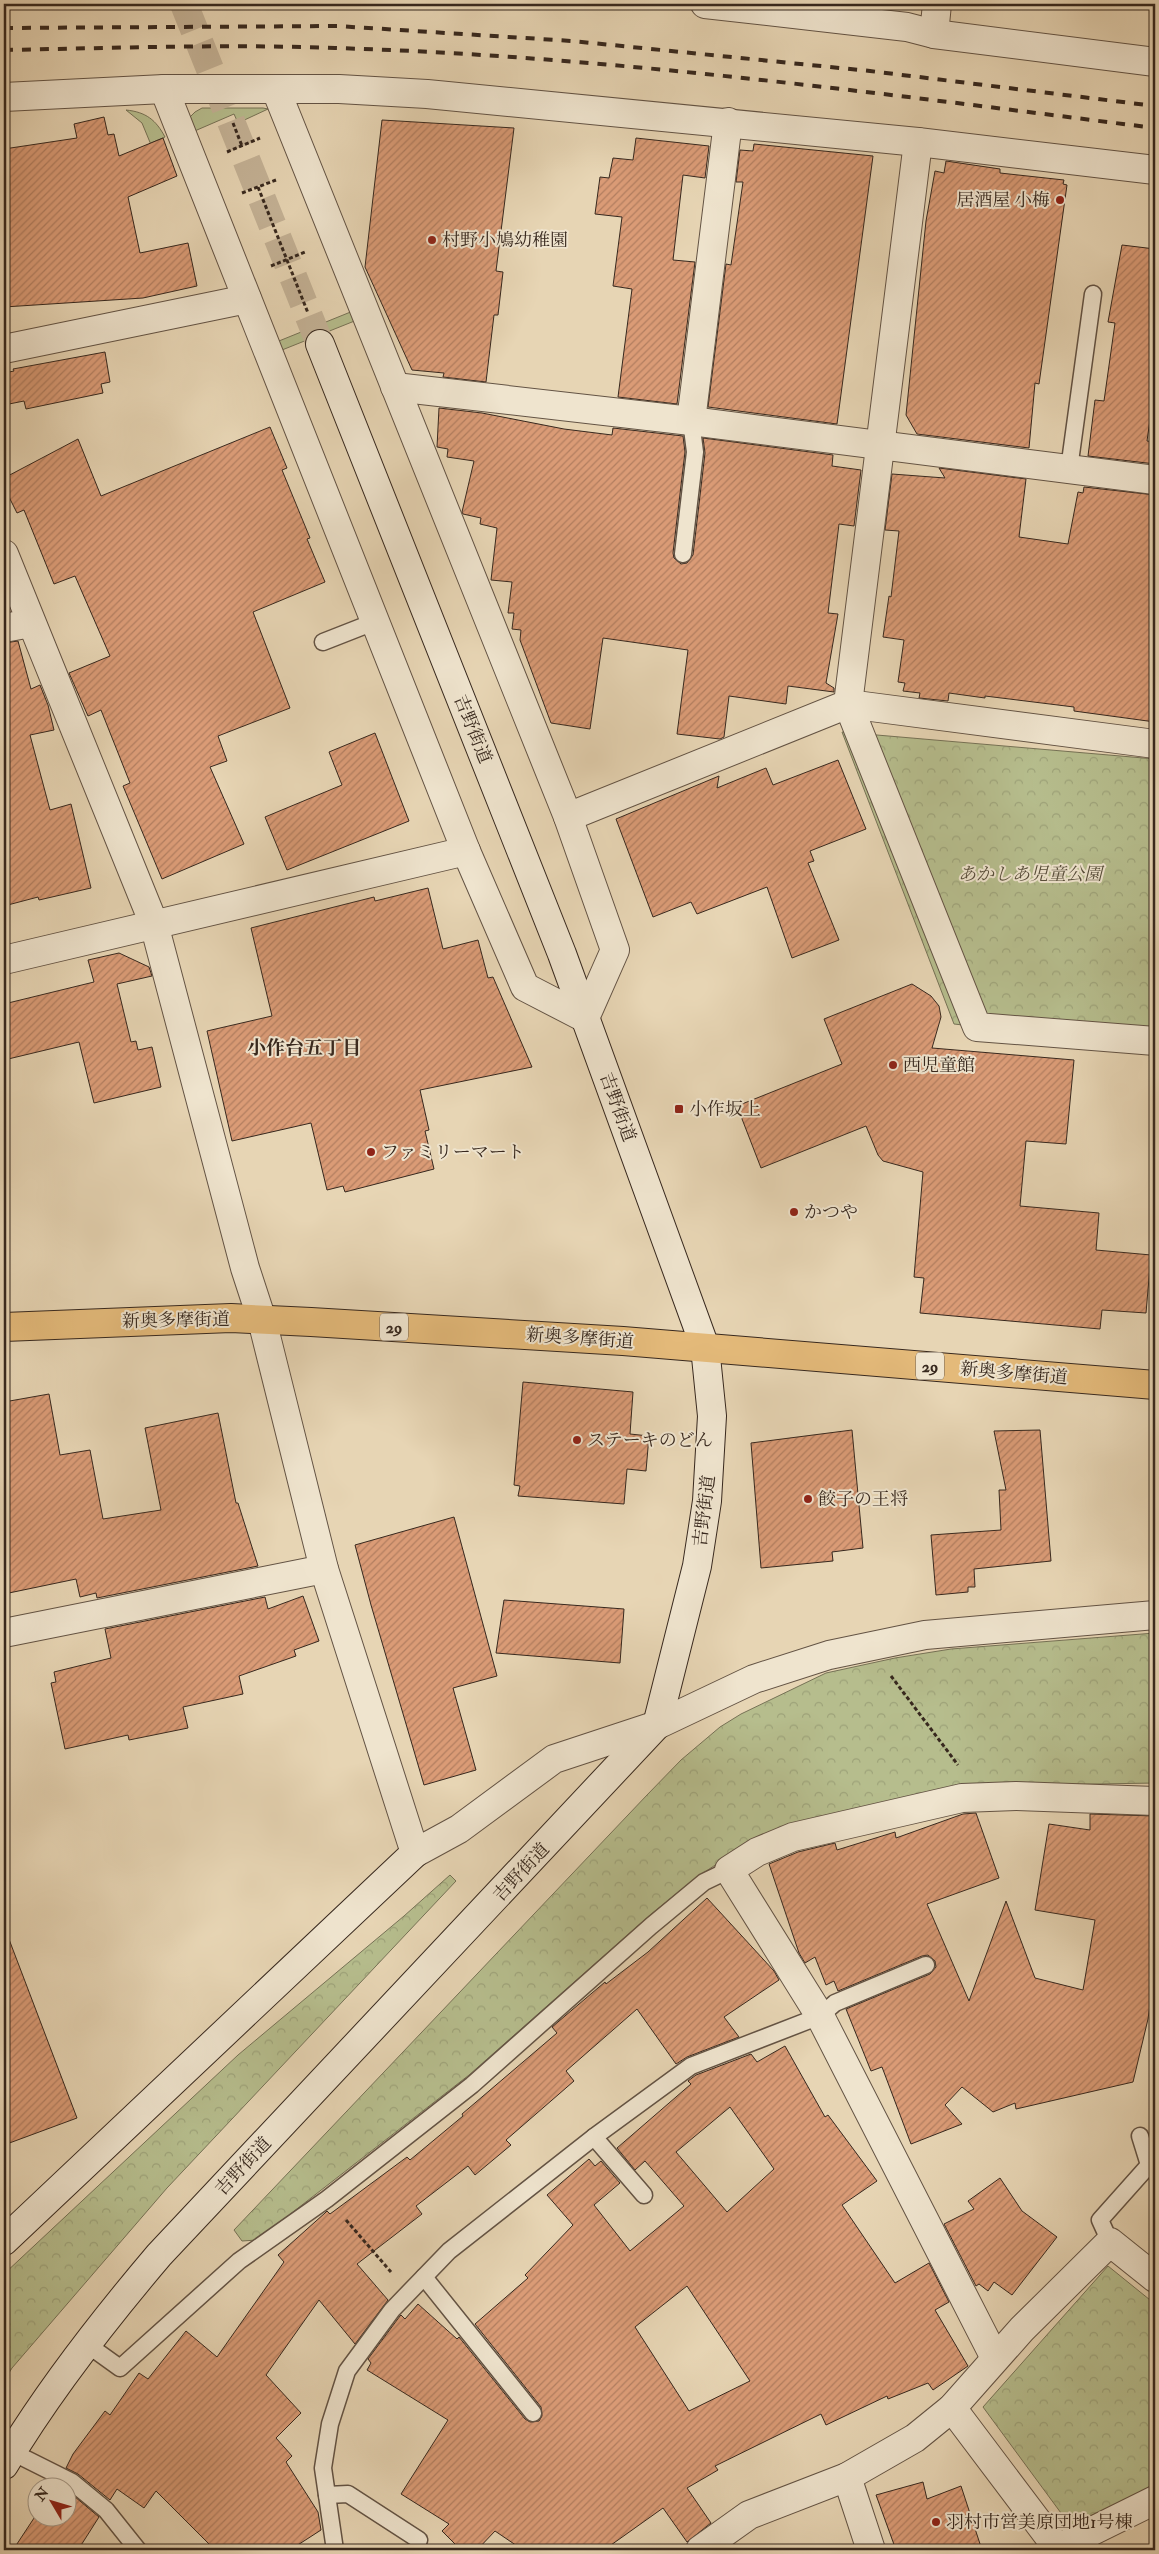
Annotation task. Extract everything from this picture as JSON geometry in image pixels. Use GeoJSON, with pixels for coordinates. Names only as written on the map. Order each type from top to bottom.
{"type":"FeatureCollection","features":[{"type":"Feature","properties":{"kind":"main road","name":"新奥多摩街道"},"geometry":{"type":"LineString","coordinates":[[4,1327],[231,1318],[705,1347],[1155,1385]]}},
{"type":"Feature","properties":{"kind":"street"},"geometry":{"type":"LineString","coordinates":[[705,4],[907,27],[934,34],[1155,62]]}},
{"type":"Feature","properties":{"kind":"street"},"geometry":{"type":"LineString","coordinates":[[934,34],[937,4]]}},
{"type":"Feature","properties":{"kind":"street"},"geometry":{"type":"LineString","coordinates":[[164,89],[466,851],[525,987],[585,1018],[615,950],[568,817],[276,90]]}},
{"type":"Feature","properties":{"kind":"street"},"geometry":{"type":"LineString","coordinates":[[4,97],[164,89],[339,90],[427,94],[728,122],[1155,170]]}},
{"type":"Feature","properties":{"kind":"street"},"geometry":{"type":"LineString","coordinates":[[691,421],[728,122]]}},
{"type":"Feature","properties":{"kind":"street"},"geometry":{"type":"LineString","coordinates":[[918,142],[848,704],[977,1027],[1155,1041]]}},
{"type":"Feature","properties":{"kind":"street"},"geometry":{"type":"LineString","coordinates":[[4,349],[247,299]]}},
{"type":"Feature","properties":{"kind":"street","name":"吉野街道"},"geometry":{"type":"LineString","coordinates":[[8,2459],[123,2297],[159,2255],[657,1724],[697,1566],[707,1501],[712,1416],[705,1347],[562,954],[320,344]]}},
{"type":"Feature","properties":{"kind":"street"},"geometry":{"type":"LineString","coordinates":[[395,387],[691,421],[1155,480]]}},
{"type":"Feature","properties":{"kind":"street"},"geometry":{"type":"LineString","coordinates":[[4,554],[154,924],[246,1268],[262,1320],[324,1569],[415,1853]]}},
{"type":"Feature","properties":{"kind":"street"},"geometry":{"type":"LineString","coordinates":[[4,628],[31,622]]}},
{"type":"Feature","properties":{"kind":"street"},"geometry":{"type":"LineString","coordinates":[[568,817],[848,704],[1155,744]]}},
{"type":"Feature","properties":{"kind":"street"},"geometry":{"type":"LineString","coordinates":[[4,960],[466,851]]}},
{"type":"Feature","properties":{"kind":"street"},"geometry":{"type":"LineString","coordinates":[[4,1633],[324,1569]]}},
{"type":"Feature","properties":{"kind":"street"},"geometry":{"type":"LineString","coordinates":[[4,2241],[415,1853],[459,1829],[554,1759],[657,1724],[754,1679],[829,1655],[926,1635],[1155,1615]]}},
{"type":"Feature","properties":{"kind":"street"},"geometry":{"type":"LineString","coordinates":[[995,2358],[820,2016],[729,1870],[757,1852],[793,1837],[962,1798],[1016,1796],[1155,1800]]}},
{"type":"Feature","properties":{"kind":"street"},"geometry":{"type":"LineString","coordinates":[[700,2550],[749,2515],[847,2477],[915,2438],[952,2408],[995,2358],[1110,2242],[1155,2278]]}},
{"type":"Feature","properties":{"kind":"street"},"geometry":{"type":"LineString","coordinates":[[952,2408],[1059,2549],[1155,2500]]}},
{"type":"Feature","properties":{"kind":"street"},"geometry":{"type":"LineString","coordinates":[[847,2477],[871,2550]]}},
{"type":"Feature","properties":{"kind":"lane"},"geometry":{"type":"LineString","coordinates":[[1069,469],[1093,294]]}},
{"type":"Feature","properties":{"kind":"lane"},"geometry":{"type":"LineString","coordinates":[[683,554],[695,452],[691,421]]}},
{"type":"Feature","properties":{"kind":"lane"},"geometry":{"type":"LineString","coordinates":[[323,642],[374,622]]}},
{"type":"Feature","properties":{"kind":"lane"},"geometry":{"type":"LineString","coordinates":[[88,2345],[120,2368],[239,2261],[327,2199],[472,2085],[704,1882],[729,1870]]}},
{"type":"Feature","properties":{"kind":"lane"},"geometry":{"type":"LineString","coordinates":[[335,2550],[323,2468],[330,2424],[347,2371],[392,2310],[449,2251],[594,2136],[691,2066],[820,2016],[835,2003],[926,1965]]}},
{"type":"Feature","properties":{"kind":"lane"},"geometry":{"type":"LineString","coordinates":[[594,2136],[644,2194]]}},
{"type":"Feature","properties":{"kind":"lane"},"geometry":{"type":"LineString","coordinates":[[1110,2242],[1100,2220],[1149,2165],[1140,2136]]}},
{"type":"Feature","properties":{"kind":"lane"},"geometry":{"type":"LineString","coordinates":[[424,2277],[533,2413]]}},
{"type":"Feature","properties":{"kind":"lane"},"geometry":{"type":"LineString","coordinates":[[8,2459],[72,2482],[106,2510],[130,2547]]}},
{"type":"Feature","properties":{"kind":"lane"},"geometry":{"type":"LineString","coordinates":[[328,2495],[348,2494],[420,2540]]}},
{"type":"Feature","properties":{"kind":"path"},"geometry":{"type":"LineString","coordinates":[[231,120],[242,146]]}},
{"type":"Feature","properties":{"kind":"path"},"geometry":{"type":"LineString","coordinates":[[225,153],[267,135]]}},
{"type":"Feature","properties":{"kind":"path"},"geometry":{"type":"LineString","coordinates":[[241,194],[284,177]]}},
{"type":"Feature","properties":{"kind":"path"},"geometry":{"type":"LineString","coordinates":[[258,186],[309,314]]}},
{"type":"Feature","properties":{"kind":"path"},"geometry":{"type":"LineString","coordinates":[[270,266],[312,249]]}},
{"type":"Feature","properties":{"kind":"path"},"geometry":{"type":"LineString","coordinates":[[886,1670],[961,1769]]}},
{"type":"Feature","properties":{"kind":"path"},"geometry":{"type":"LineString","coordinates":[[327,2199],[408,2293]]}},
{"type":"Feature","properties":{"kind":"green space"},"geometry":{"type":"Polygon","coordinates":[[[202,108],[268,109],[238,123],[234,114],[190,133],[189,118],[202,108]]]}},
{"type":"Feature","properties":{"kind":"green space"},"geometry":{"type":"Polygon","coordinates":[[[126,110],[150,118],[165,137],[151,143],[166,181],[142,123],[126,110]]]}},
{"type":"Feature","properties":{"kind":"green space"},"geometry":{"type":"Polygon","coordinates":[[[353,311],[357,320],[277,352],[274,343],[353,311]]]}},
{"type":"Feature","properties":{"kind":"green space","name":"あかしあ児童公園"},"geometry":{"type":"Polygon","coordinates":[[[842,732],[1155,759],[1155,1036],[1145,1046],[954,1024],[842,732]]]}},
{"type":"Feature","properties":{"kind":"green space"},"geometry":{"type":"Polygon","coordinates":[[[1155,1633],[1155,1783],[1038,1785],[749,1843],[697,1877],[650,1915],[469,2075],[257,2240],[242,2241],[234,2230],[647,1795],[681,1760],[720,1727],[741,1714],[826,1673],[895,1658],[951,1649],[1155,1633]]]}},
{"type":"Feature","properties":{"kind":"green space"},"geometry":{"type":"Polygon","coordinates":[[[450,1875],[456,1881],[167,2188],[12,2368],[4,2381],[4,2274],[238,2055],[450,1875]]]}},
{"type":"Feature","properties":{"kind":"green space"},"geometry":{"type":"Polygon","coordinates":[[[1108,2266],[1155,2304],[1155,2484],[1072,2528],[983,2407],[1108,2266]]]}},
{"type":"Feature","properties":{"kind":"building"},"geometry":{"type":"Polygon","coordinates":[[[104,117],[108,135],[114,134],[119,156],[163,138],[177,176],[128,197],[140,253],[188,243],[197,286],[143,298],[4,307],[4,149],[77,138],[74,124],[104,117]]]}},
{"type":"Feature","properties":{"kind":"building"},"geometry":{"type":"Polygon","coordinates":[[[382,120],[514,128],[496,271],[503,272],[498,315],[494,315],[486,382],[443,377],[444,373],[412,370],[365,267],[382,120]]]}},
{"type":"Feature","properties":{"kind":"building"},"geometry":{"type":"Polygon","coordinates":[[[636,138],[709,146],[705,178],[683,175],[673,260],[695,262],[677,404],[618,397],[632,289],[613,286],[622,217],[595,214],[600,177],[609,178],[613,158],[633,160],[636,138]]]}},
{"type":"Feature","properties":{"kind":"building"},"geometry":{"type":"Polygon","coordinates":[[[754,144],[873,156],[837,424],[708,407],[726,264],[731,265],[743,182],[736,182],[740,150],[753,151],[754,144]]]}},
{"type":"Feature","properties":{"kind":"building"},"geometry":{"type":"Polygon","coordinates":[[[946,161],[1000,169],[1000,173],[1064,180],[1063,184],[1067,185],[1039,384],[1035,383],[1029,448],[917,434],[906,415],[926,221],[935,171],[944,173],[946,161]]]}},
{"type":"Feature","properties":{"kind":"building"},"geometry":{"type":"Polygon","coordinates":[[[1122,245],[1155,249],[1155,384],[1147,441],[1155,442],[1155,464],[1088,456],[1095,400],[1104,401],[1115,323],[1108,322],[1122,245]]]}},
{"type":"Feature","properties":{"kind":"building"},"geometry":{"type":"Polygon","coordinates":[[[105,352],[110,382],[101,384],[103,393],[26,409],[24,401],[4,405],[4,373],[14,371],[13,369],[105,352]]]}},
{"type":"Feature","properties":{"kind":"building"},"geometry":{"type":"Polygon","coordinates":[[[439,408],[482,413],[564,429],[612,435],[613,428],[683,436],[685,452],[673,553],[674,558],[681,564],[687,563],[693,555],[705,453],[703,438],[833,455],[832,466],[861,470],[854,526],[839,524],[828,613],[838,614],[826,683],[834,688],[834,692],[788,686],[786,704],[729,696],[724,737],[720,739],[677,734],[688,650],[603,638],[590,729],[551,723],[520,640],[521,630],[512,629],[514,613],[508,613],[512,582],[491,580],[497,528],[480,524],[481,518],[463,514],[462,512],[474,461],[447,457],[448,449],[437,447],[439,408]]]}},
{"type":"Feature","properties":{"kind":"building"},"geometry":{"type":"Polygon","coordinates":[[[270,427],[287,468],[282,470],[310,538],[307,539],[325,582],[253,612],[290,708],[218,736],[227,761],[210,767],[244,844],[162,879],[123,786],[130,783],[101,710],[88,716],[69,673],[110,656],[75,576],[54,584],[24,510],[17,513],[4,487],[4,478],[78,439],[101,496],[270,427]]]}},
{"type":"Feature","properties":{"kind":"building"},"geometry":{"type":"Polygon","coordinates":[[[939,468],[1026,479],[1019,537],[1068,544],[1078,492],[1083,493],[1084,487],[1155,495],[1155,722],[1074,711],[1074,707],[985,696],[985,698],[949,693],[948,701],[919,698],[920,693],[903,691],[905,683],[898,682],[904,640],[883,637],[889,596],[891,597],[899,531],[885,530],[892,474],[945,478],[939,468]]]}},
{"type":"Feature","properties":{"kind":"building"},"geometry":{"type":"Polygon","coordinates":[[[18,641],[31,689],[40,685],[48,705],[54,730],[30,735],[50,810],[71,804],[91,888],[39,900],[38,897],[4,906],[4,643],[18,641]]]}},
{"type":"Feature","properties":{"kind":"building"},"geometry":{"type":"Polygon","coordinates":[[[375,733],[409,821],[287,870],[265,817],[342,785],[329,752],[375,733]]]}},
{"type":"Feature","properties":{"kind":"building"},"geometry":{"type":"Polygon","coordinates":[[[838,760],[866,829],[810,851],[814,861],[808,863],[839,940],[792,958],[767,887],[697,914],[691,902],[653,917],[616,819],[719,776],[717,788],[766,768],[773,785],[838,760]]]}},
{"type":"Feature","properties":{"kind":"building"},"geometry":{"type":"Polygon","coordinates":[[[428,888],[443,949],[478,940],[488,978],[493,977],[532,1067],[420,1090],[429,1130],[425,1131],[434,1169],[345,1192],[343,1186],[327,1190],[311,1123],[232,1141],[207,1031],[272,1016],[251,928],[374,897],[375,901],[428,888]]]}},
{"type":"Feature","properties":{"kind":"building"},"geometry":{"type":"Polygon","coordinates":[[[119,953],[149,967],[152,976],[117,984],[131,1042],[136,1041],[138,1050],[152,1047],[161,1087],[94,1103],[79,1042],[4,1060],[4,1004],[94,982],[88,960],[119,953]]]}},
{"type":"Feature","properties":{"kind":"building"},"geometry":{"type":"Polygon","coordinates":[[[912,984],[931,996],[939,1006],[941,1017],[932,1048],[1074,1060],[1066,1144],[1026,1141],[1020,1206],[1099,1213],[1096,1250],[1151,1255],[1146,1313],[1102,1310],[1100,1329],[920,1313],[924,1278],[914,1277],[923,1172],[883,1161],[878,1155],[866,1126],[761,1168],[737,1106],[842,1064],[824,1019],[912,984]]]}},
{"type":"Feature","properties":{"kind":"building"},"geometry":{"type":"Polygon","coordinates":[[[523,1382],[633,1392],[630,1434],[649,1436],[646,1471],[627,1469],[624,1504],[518,1496],[520,1486],[514,1485],[523,1382]]]}},
{"type":"Feature","properties":{"kind":"building"},"geometry":{"type":"Polygon","coordinates":[[[49,1394],[60,1455],[90,1450],[103,1519],[161,1510],[145,1428],[218,1413],[236,1503],[238,1503],[258,1566],[97,1598],[96,1593],[80,1597],[76,1579],[4,1594],[4,1402],[49,1394]]]}},
{"type":"Feature","properties":{"kind":"building"},"geometry":{"type":"Polygon","coordinates":[[[852,1430],[863,1548],[832,1552],[833,1561],[761,1568],[751,1443],[852,1430]]]}},
{"type":"Feature","properties":{"kind":"building"},"geometry":{"type":"Polygon","coordinates":[[[1040,1430],[1051,1561],[974,1569],[975,1587],[968,1587],[968,1592],[936,1595],[931,1535],[1001,1530],[999,1490],[1006,1490],[994,1431],[1040,1430]]]}},
{"type":"Feature","properties":{"kind":"building"},"geometry":{"type":"Polygon","coordinates":[[[454,1517],[497,1676],[453,1688],[476,1770],[424,1785],[355,1545],[454,1517]]]}},
{"type":"Feature","properties":{"kind":"building"},"geometry":{"type":"Polygon","coordinates":[[[303,1596],[319,1641],[294,1650],[296,1656],[239,1676],[243,1694],[183,1707],[188,1728],[129,1740],[128,1735],[65,1749],[51,1683],[56,1682],[54,1672],[111,1658],[105,1629],[265,1597],[268,1609],[303,1596]]]}},
{"type":"Feature","properties":{"kind":"building"},"geometry":{"type":"Polygon","coordinates":[[[504,1600],[624,1609],[620,1663],[496,1653],[504,1600]]]}},
{"type":"Feature","properties":{"kind":"building"},"geometry":{"type":"Polygon","coordinates":[[[976,1813],[999,1878],[927,1904],[969,2001],[1006,1901],[1035,1978],[1083,1990],[1095,1920],[1035,1910],[1049,1824],[1090,1830],[1090,1814],[1155,1816],[1155,1972],[1148,2019],[1133,2082],[1016,2109],[1015,2103],[993,2112],[962,2087],[945,2105],[962,2124],[911,2144],[882,2067],[871,2071],[846,2009],[930,1974],[936,1967],[935,1961],[928,1955],[922,1956],[838,1991],[834,1981],[826,1985],[815,1957],[805,1963],[799,1953],[769,1864],[798,1852],[835,1843],[837,1850],[895,1832],[896,1838],[963,1814],[976,1813]]]}},
{"type":"Feature","properties":{"kind":"building"},"geometry":{"type":"Polygon","coordinates":[[[707,1898],[774,1971],[779,1980],[724,2017],[739,2037],[687,2057],[676,2064],[637,2009],[566,2071],[574,2081],[506,2140],[511,2145],[475,2175],[468,2166],[416,2206],[422,2214],[357,2264],[388,2300],[355,2344],[319,2300],[266,2375],[301,2413],[276,2438],[292,2456],[286,2462],[318,2512],[321,2530],[290,2550],[215,2550],[156,2491],[144,2508],[117,2489],[110,2500],[78,2474],[66,2468],[73,2454],[105,2411],[110,2415],[139,2373],[148,2379],[186,2331],[217,2357],[284,2262],[278,2255],[327,2211],[330,2214],[407,2157],[410,2160],[463,2116],[462,2114],[557,2033],[552,2027],[605,1982],[606,1984],[648,1952],[707,1898]]]}},
{"type":"Feature","properties":{"kind":"building"},"geometry":{"type":"Polygon","coordinates":[[[4,1934],[7,1934],[77,2118],[4,2145],[4,1934]]]}},
{"type":"Feature","properties":{"kind":"building"},"geometry":{"type":"Polygon","coordinates":[[[785,2046],[825,2117],[828,2115],[877,2181],[842,2205],[895,2283],[929,2263],[949,2302],[935,2310],[968,2366],[933,2390],[928,2383],[888,2399],[887,2396],[826,2425],[821,2414],[715,2466],[718,2470],[687,2488],[711,2523],[687,2542],[663,2508],[604,2550],[523,2550],[495,2531],[477,2550],[461,2550],[442,2531],[449,2524],[401,2494],[448,2420],[367,2370],[371,2363],[368,2359],[400,2316],[405,2319],[418,2304],[457,2339],[459,2337],[525,2419],[530,2422],[539,2421],[542,2416],[541,2407],[475,2324],[528,2278],[525,2275],[573,2225],[547,2195],[589,2159],[595,2166],[601,2161],[620,2183],[594,2205],[630,2251],[684,2206],[645,2161],[635,2170],[617,2148],[691,2084],[688,2081],[696,2075],[751,2054],[757,2062],[785,2046]],[[730,2107],[676,2152],[727,2212],[774,2169],[730,2107]],[[687,2286],[635,2327],[689,2411],[750,2381],[687,2286]]]}},
{"type":"Feature","properties":{"kind":"building"},"geometry":{"type":"Polygon","coordinates":[[[1000,2178],[1022,2211],[1057,2237],[1012,2295],[994,2282],[988,2291],[979,2284],[976,2286],[944,2224],[974,2209],[968,2201],[1000,2178]]]}},
{"type":"Feature","properties":{"kind":"building","name":"羽村市営美原団地1号棟"},"geometry":{"type":"Polygon","coordinates":[[[923,2482],[927,2499],[961,2486],[982,2550],[896,2550],[876,2495],[923,2482]]]}},
{"type":"Feature","properties":{"kind":"building"},"geometry":{"type":"Polygon","coordinates":[[[78,2499],[99,2517],[78,2550],[13,2550],[29,2526],[78,2526],[78,2499]]]}},
{"type":"Feature","properties":{"kind":"tunnel"},"geometry":{"type":"LineString","coordinates":[[184,4],[320,344]]}},
{"type":"Feature","properties":{"kind":"railway"},"geometry":{"type":"LineString","coordinates":[[4,28],[337,26],[572,41],[870,71],[1155,106]]}},
{"type":"Feature","properties":{"kind":"railway"},"geometry":{"type":"LineString","coordinates":[[4,50],[252,46],[438,52],[540,59],[746,78],[1155,128]]}},
{"type":"Feature","properties":{"kind":"place","name":"居酒屋 小梅"},"geometry":{"type":"Point","coordinates":[1060,200]}},
{"type":"Feature","properties":{"kind":"place","name":"村野小鳩幼稚園"},"geometry":{"type":"Point","coordinates":[432,240]}},
{"type":"Feature","properties":{"kind":"place","name":"西児童館"},"geometry":{"type":"Point","coordinates":[893,1065]}},
{"type":"Feature","properties":{"kind":"place","name":"小作坂上"},"geometry":{"type":"Point","coordinates":[679,1109]}},
{"type":"Feature","properties":{"kind":"place","name":"ファミリーマート"},"geometry":{"type":"Point","coordinates":[371,1152]}},
{"type":"Feature","properties":{"kind":"place","name":"かつや"},"geometry":{"type":"Point","coordinates":[794,1212]}},
{"type":"Feature","properties":{"kind":"place","name":"ステーキのどん"},"geometry":{"type":"Point","coordinates":[577,1440]}},
{"type":"Feature","properties":{"kind":"place","name":"餃子の王将"},"geometry":{"type":"Point","coordinates":[808,1499]}},
{"type":"Feature","properties":{"kind":"place","name":"羽村市営美原団地1号棟"},"geometry":{"type":"Point","coordinates":[936,2522]}},
{"type":"Feature","properties":{"kind":"district","name":"小作台五丁目"},"geometry":{"type":"Point","coordinates":[304,1047]}}]}
